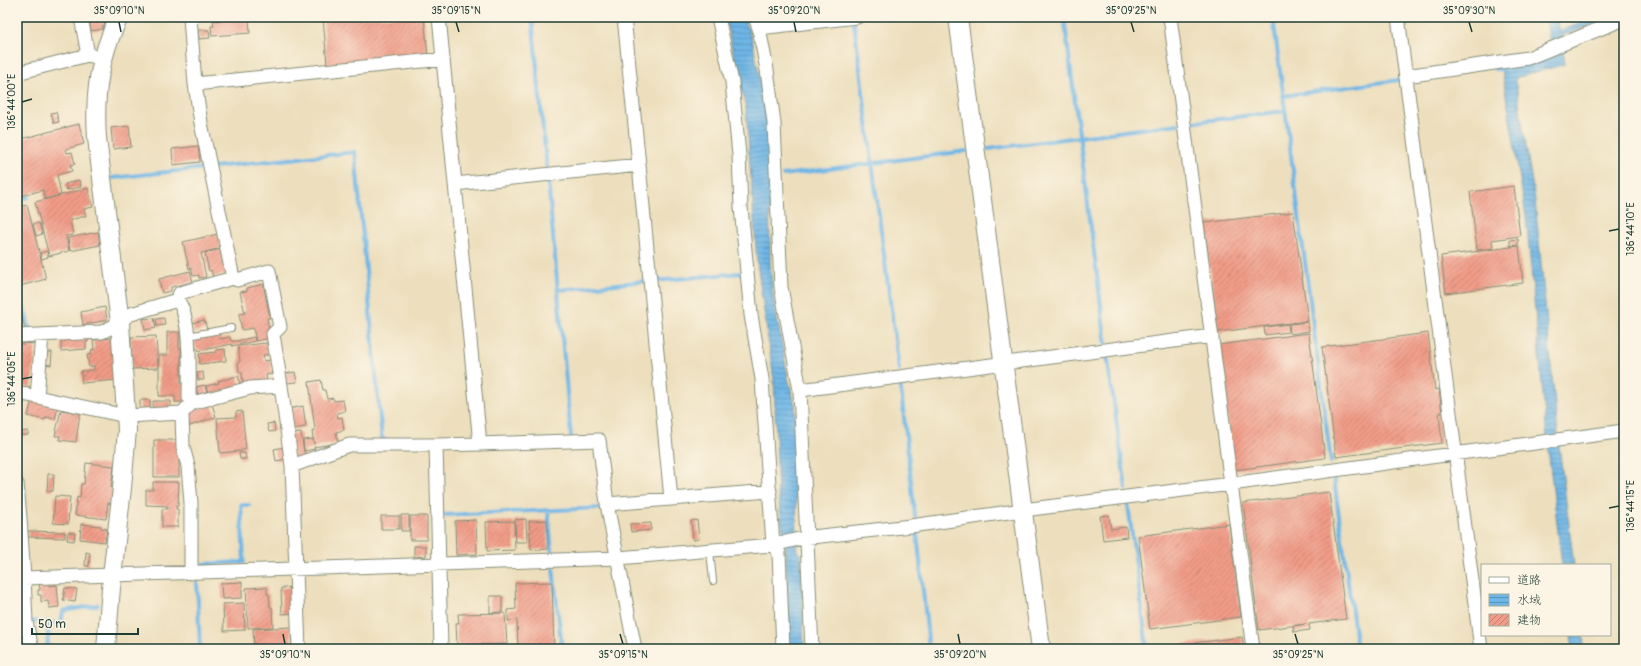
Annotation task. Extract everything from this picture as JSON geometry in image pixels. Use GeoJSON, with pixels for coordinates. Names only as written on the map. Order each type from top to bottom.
{"type":"FeatureCollection","features":[{"type":"Feature","properties":{"kind":"street"},"geometry":{"type":"LineString","coordinates":[[81,17],[95,57],[95,110],[97,138],[120,323],[126,416],[122,488],[112,576],[106,649]]}},
{"type":"Feature","properties":{"kind":"street"},"geometry":{"type":"LineString","coordinates":[[17,73],[95,57],[119,17]]}},
{"type":"Feature","properties":{"kind":"street"},"geometry":{"type":"LineString","coordinates":[[190,17],[195,84],[201,123],[233,278]]}},
{"type":"Feature","properties":{"kind":"street"},"geometry":{"type":"LineString","coordinates":[[439,17],[480,444]]}},
{"type":"Feature","properties":{"kind":"street"},"geometry":{"type":"LineString","coordinates":[[624,17],[671,499]]}},
{"type":"Feature","properties":{"kind":"street"},"geometry":{"type":"LineString","coordinates":[[718,17],[732,82],[751,315],[762,379],[770,491],[779,553],[783,649]]}},
{"type":"Feature","properties":{"kind":"street"},"geometry":{"type":"LineString","coordinates":[[812,649],[805,538],[800,390],[781,287],[774,123],[767,70],[757,23],[857,17]]}},
{"type":"Feature","properties":{"kind":"street"},"geometry":{"type":"LineString","coordinates":[[958,17],[1041,649]]}},
{"type":"Feature","properties":{"kind":"street"},"geometry":{"type":"LineString","coordinates":[[1170,17],[1253,649]]}},
{"type":"Feature","properties":{"kind":"street"},"geometry":{"type":"LineString","coordinates":[[1398,17],[1481,649]]}},
{"type":"Feature","properties":{"kind":"street"},"geometry":{"type":"LineString","coordinates":[[1406,76],[1528,58],[1624,19]]}},
{"type":"Feature","properties":{"kind":"street"},"geometry":{"type":"LineString","coordinates":[[195,84],[443,59]]}},
{"type":"Feature","properties":{"kind":"street"},"geometry":{"type":"LineString","coordinates":[[455,184],[639,165]]}},
{"type":"Feature","properties":{"kind":"street"},"geometry":{"type":"LineString","coordinates":[[177,300],[180,292],[233,278],[237,280],[269,271],[280,327],[273,334],[292,466],[299,649]]}},
{"type":"Feature","properties":{"kind":"street"},"geometry":{"type":"LineString","coordinates":[[17,336],[102,332],[120,323],[128,315],[177,300]]}},
{"type":"Feature","properties":{"kind":"street"},"geometry":{"type":"LineString","coordinates":[[177,300],[182,305],[188,336],[189,398],[192,403]]}},
{"type":"Feature","properties":{"kind":"street"},"geometry":{"type":"LineString","coordinates":[[37,397],[42,335]]}},
{"type":"Feature","properties":{"kind":"street"},"geometry":{"type":"LineString","coordinates":[[800,390],[1212,336]]}},
{"type":"Feature","properties":{"kind":"street"},"geometry":{"type":"LineString","coordinates":[[17,402],[18,396],[24,394],[126,416],[182,413],[192,403],[250,388],[281,386]]}},
{"type":"Feature","properties":{"kind":"street"},"geometry":{"type":"LineString","coordinates":[[182,413],[183,447],[188,466],[191,503],[191,573]]}},
{"type":"Feature","properties":{"kind":"street"},"geometry":{"type":"LineString","coordinates":[[24,578],[618,558],[777,544],[805,538],[912,526],[1624,431]]}},
{"type":"Feature","properties":{"kind":"street"},"geometry":{"type":"LineString","coordinates":[[292,466],[349,445],[436,445],[599,440],[607,504],[634,649]]}},
{"type":"Feature","properties":{"kind":"street"},"geometry":{"type":"LineString","coordinates":[[436,445],[441,649]]}},
{"type":"Feature","properties":{"kind":"street"},"geometry":{"type":"LineString","coordinates":[[17,484],[18,518],[24,578],[26,622],[32,649]]}},
{"type":"Feature","properties":{"kind":"street"},"geometry":{"type":"LineString","coordinates":[[607,504],[770,491]]}},
{"type":"Feature","properties":{"kind":"lane"},"geometry":{"type":"LineString","coordinates":[[188,336],[231,328]]}},
{"type":"Feature","properties":{"kind":"lane"},"geometry":{"type":"LineString","coordinates":[[710,550],[713,581]]}},
{"type":"Feature","properties":{"kind":"water"},"geometry":{"type":"Polygon","coordinates":[[[725,17],[744,17],[753,43],[769,127],[770,265],[773,297],[788,378],[795,404],[797,551],[801,554],[804,649],[790,649],[786,553],[778,495],[774,380],[757,262],[746,109],[725,17]]]}},
{"type":"Feature","properties":{"kind":"water"},"geometry":{"type":"Polygon","coordinates":[[[1545,17],[1556,17],[1560,31],[1598,17],[1613,17],[1561,36],[1565,64],[1515,78],[1535,201],[1559,446],[1574,564],[1562,564],[1548,448],[1526,216],[1502,71],[1551,57],[1551,45],[1545,17]]]}},
{"type":"Feature","properties":{"kind":"water"},"geometry":{"type":"Polygon","coordinates":[[[1571,636],[1583,636],[1584,649],[1573,649],[1571,636]]]}},
{"type":"Feature","properties":{"kind":"building"},"geometry":{"type":"Polygon","coordinates":[[[89,17],[106,17],[107,22],[104,22],[105,25],[102,26],[103,29],[91,31],[89,17]]]}},
{"type":"Feature","properties":{"kind":"building"},"geometry":{"type":"Polygon","coordinates":[[[221,17],[249,17],[250,33],[212,36],[211,26],[214,26],[213,21],[222,20],[221,17]]]}},
{"type":"Feature","properties":{"kind":"building"},"geometry":{"type":"Polygon","coordinates":[[[323,17],[424,17],[428,56],[327,65],[323,17]]]}},
{"type":"Feature","properties":{"kind":"building"},"geometry":{"type":"Polygon","coordinates":[[[198,30],[209,30],[210,38],[199,39],[198,30]]]}},
{"type":"Feature","properties":{"kind":"building"},"geometry":{"type":"Polygon","coordinates":[[[56,112],[59,122],[54,123],[51,113],[56,112]]]}},
{"type":"Feature","properties":{"kind":"building"},"geometry":{"type":"Polygon","coordinates":[[[79,124],[84,144],[66,149],[67,153],[72,152],[75,164],[70,165],[72,171],[57,175],[61,195],[45,199],[43,190],[17,197],[17,140],[79,124]]]}},
{"type":"Feature","properties":{"kind":"building"},"geometry":{"type":"Polygon","coordinates":[[[129,126],[131,147],[113,149],[111,128],[129,126]]]}},
{"type":"Feature","properties":{"kind":"building"},"geometry":{"type":"Polygon","coordinates":[[[198,146],[200,162],[173,165],[172,149],[198,146]]]}},
{"type":"Feature","properties":{"kind":"building"},"geometry":{"type":"Polygon","coordinates":[[[79,180],[81,187],[67,190],[65,184],[79,180]]]}},
{"type":"Feature","properties":{"kind":"building"},"geometry":{"type":"Polygon","coordinates":[[[1514,186],[1520,236],[1492,240],[1493,248],[1477,250],[1470,192],[1514,186]]]}},
{"type":"Feature","properties":{"kind":"building"},"geometry":{"type":"Polygon","coordinates":[[[88,188],[93,207],[84,209],[86,216],[70,220],[73,235],[66,236],[69,251],[49,256],[35,202],[88,188]]]}},
{"type":"Feature","properties":{"kind":"building"},"geometry":{"type":"Polygon","coordinates":[[[27,205],[46,279],[20,286],[17,274],[17,207],[27,205]]]}},
{"type":"Feature","properties":{"kind":"building"},"geometry":{"type":"Polygon","coordinates":[[[1293,212],[1308,321],[1218,332],[1204,223],[1293,212]]]}},
{"type":"Feature","properties":{"kind":"building"},"geometry":{"type":"Polygon","coordinates":[[[39,223],[42,234],[36,236],[33,224],[39,223]]]}},
{"type":"Feature","properties":{"kind":"building"},"geometry":{"type":"Polygon","coordinates":[[[98,232],[100,245],[70,251],[68,238],[98,232]]]}},
{"type":"Feature","properties":{"kind":"building"},"geometry":{"type":"Polygon","coordinates":[[[218,234],[221,248],[201,253],[206,277],[199,278],[199,275],[193,276],[191,268],[189,269],[183,242],[218,234]]]}},
{"type":"Feature","properties":{"kind":"building"},"geometry":{"type":"Polygon","coordinates":[[[1518,239],[1518,245],[1510,246],[1510,240],[1518,239]]]}},
{"type":"Feature","properties":{"kind":"building"},"geometry":{"type":"Polygon","coordinates":[[[1519,246],[1523,283],[1446,293],[1441,256],[1519,246]]]}},
{"type":"Feature","properties":{"kind":"building"},"geometry":{"type":"Polygon","coordinates":[[[221,249],[227,274],[213,277],[211,270],[209,271],[205,253],[221,249]]]}},
{"type":"Feature","properties":{"kind":"building"},"geometry":{"type":"Polygon","coordinates":[[[47,251],[48,257],[42,259],[40,253],[47,251]]]}},
{"type":"Feature","properties":{"kind":"building"},"geometry":{"type":"Polygon","coordinates":[[[190,271],[193,282],[171,287],[171,291],[162,293],[159,279],[190,271]]]}},
{"type":"Feature","properties":{"kind":"building"},"geometry":{"type":"Polygon","coordinates":[[[263,284],[270,318],[267,318],[270,338],[256,341],[253,328],[242,330],[239,314],[245,313],[240,292],[247,291],[247,288],[263,284]]]}},
{"type":"Feature","properties":{"kind":"building"},"geometry":{"type":"Polygon","coordinates":[[[105,307],[107,320],[83,325],[81,312],[105,307]]]}},
{"type":"Feature","properties":{"kind":"building"},"geometry":{"type":"Polygon","coordinates":[[[21,312],[25,329],[17,331],[17,313],[21,312]]]}},
{"type":"Feature","properties":{"kind":"building"},"geometry":{"type":"Polygon","coordinates":[[[154,318],[156,328],[145,330],[143,319],[154,318]]]}},
{"type":"Feature","properties":{"kind":"building"},"geometry":{"type":"Polygon","coordinates":[[[164,318],[165,325],[157,326],[156,319],[164,318]]]}},
{"type":"Feature","properties":{"kind":"building"},"geometry":{"type":"Polygon","coordinates":[[[204,320],[207,329],[194,332],[192,323],[204,320]]]}},
{"type":"Feature","properties":{"kind":"building"},"geometry":{"type":"Polygon","coordinates":[[[1308,322],[1309,331],[1290,334],[1289,324],[1308,322]]]}},
{"type":"Feature","properties":{"kind":"building"},"geometry":{"type":"Polygon","coordinates":[[[1288,324],[1289,332],[1265,335],[1264,327],[1288,324]]]}},
{"type":"Feature","properties":{"kind":"building"},"geometry":{"type":"Polygon","coordinates":[[[167,332],[179,332],[179,348],[181,348],[181,384],[185,384],[185,402],[175,402],[175,396],[159,396],[159,355],[167,355],[167,332]]]}},
{"type":"Feature","properties":{"kind":"building"},"geometry":{"type":"Polygon","coordinates":[[[219,333],[220,339],[230,337],[231,341],[237,341],[254,337],[255,341],[199,351],[196,349],[194,338],[219,333]]]}},
{"type":"Feature","properties":{"kind":"building"},"geometry":{"type":"Polygon","coordinates":[[[1309,333],[1325,458],[1234,470],[1218,345],[1309,333]]]}},
{"type":"Feature","properties":{"kind":"building"},"geometry":{"type":"Polygon","coordinates":[[[1428,333],[1435,390],[1439,389],[1442,413],[1439,413],[1442,443],[1336,457],[1322,347],[1428,333]]]}},
{"type":"Feature","properties":{"kind":"building"},"geometry":{"type":"Polygon","coordinates":[[[156,336],[158,368],[132,369],[131,337],[156,336]]]}},
{"type":"Feature","properties":{"kind":"building"},"geometry":{"type":"Polygon","coordinates":[[[88,338],[88,342],[86,342],[86,349],[61,351],[61,340],[88,338]]]}},
{"type":"Feature","properties":{"kind":"building"},"geometry":{"type":"Polygon","coordinates":[[[113,338],[118,380],[82,383],[81,371],[94,370],[94,366],[89,367],[87,355],[92,354],[91,350],[94,350],[93,340],[113,338]]]}},
{"type":"Feature","properties":{"kind":"building"},"geometry":{"type":"Polygon","coordinates":[[[267,343],[268,355],[263,355],[264,361],[271,360],[272,374],[266,375],[267,382],[243,385],[242,372],[239,372],[238,362],[240,361],[238,346],[267,343]]]}},
{"type":"Feature","properties":{"kind":"building"},"geometry":{"type":"Polygon","coordinates":[[[17,344],[36,344],[32,387],[17,386],[17,344]]]}},
{"type":"Feature","properties":{"kind":"building"},"geometry":{"type":"Polygon","coordinates":[[[225,349],[226,361],[200,364],[199,354],[216,352],[216,350],[225,349]]]}},
{"type":"Feature","properties":{"kind":"building"},"geometry":{"type":"Polygon","coordinates":[[[44,352],[52,352],[51,365],[43,364],[44,352]]]}},
{"type":"Feature","properties":{"kind":"building"},"geometry":{"type":"Polygon","coordinates":[[[203,372],[204,380],[198,380],[197,373],[203,372]]]}},
{"type":"Feature","properties":{"kind":"building"},"geometry":{"type":"Polygon","coordinates":[[[295,372],[297,382],[287,383],[285,374],[295,372]]]}},
{"type":"Feature","properties":{"kind":"building"},"geometry":{"type":"Polygon","coordinates":[[[238,376],[241,387],[209,396],[206,386],[238,376]]]}},
{"type":"Feature","properties":{"kind":"building"},"geometry":{"type":"Polygon","coordinates":[[[321,380],[327,399],[333,398],[334,401],[343,400],[345,411],[337,413],[338,418],[342,417],[344,430],[336,432],[338,443],[314,447],[315,449],[304,451],[303,440],[313,439],[314,444],[312,431],[315,430],[309,382],[321,380]]]}},
{"type":"Feature","properties":{"kind":"building"},"geometry":{"type":"Polygon","coordinates":[[[205,385],[208,396],[199,398],[196,387],[205,385]]]}},
{"type":"Feature","properties":{"kind":"building"},"geometry":{"type":"Polygon","coordinates":[[[32,399],[58,406],[55,419],[46,417],[45,420],[28,416],[32,399]]]}},
{"type":"Feature","properties":{"kind":"building"},"geometry":{"type":"Polygon","coordinates":[[[140,400],[150,400],[150,410],[140,410],[140,400]]]}},
{"type":"Feature","properties":{"kind":"building"},"geometry":{"type":"Polygon","coordinates":[[[153,401],[171,401],[171,410],[153,410],[153,401]]]}},
{"type":"Feature","properties":{"kind":"building"},"geometry":{"type":"Polygon","coordinates":[[[212,404],[216,417],[190,426],[186,412],[212,404]]]}},
{"type":"Feature","properties":{"kind":"building"},"geometry":{"type":"Polygon","coordinates":[[[303,406],[306,427],[293,429],[288,409],[303,406]]]}},
{"type":"Feature","properties":{"kind":"building"},"geometry":{"type":"Polygon","coordinates":[[[61,410],[80,413],[76,442],[59,440],[60,436],[55,436],[61,410]]]}},
{"type":"Feature","properties":{"kind":"building"},"geometry":{"type":"Polygon","coordinates":[[[242,411],[246,449],[242,451],[220,453],[217,418],[236,417],[236,412],[242,411]]]}},
{"type":"Feature","properties":{"kind":"building"},"geometry":{"type":"Polygon","coordinates":[[[274,423],[275,431],[269,432],[267,424],[274,423]]]}},
{"type":"Feature","properties":{"kind":"building"},"geometry":{"type":"Polygon","coordinates":[[[28,431],[28,435],[17,436],[17,432],[28,431]]]}},
{"type":"Feature","properties":{"kind":"building"},"geometry":{"type":"Polygon","coordinates":[[[301,433],[305,458],[294,460],[290,434],[301,433]]]}},
{"type":"Feature","properties":{"kind":"building"},"geometry":{"type":"Polygon","coordinates":[[[154,440],[179,440],[179,477],[154,477],[154,440]]]}},
{"type":"Feature","properties":{"kind":"building"},"geometry":{"type":"Polygon","coordinates":[[[284,447],[286,459],[276,461],[274,449],[284,447]]]}},
{"type":"Feature","properties":{"kind":"building"},"geometry":{"type":"Polygon","coordinates":[[[239,453],[245,453],[246,459],[240,459],[239,453]]]}},
{"type":"Feature","properties":{"kind":"building"},"geometry":{"type":"Polygon","coordinates":[[[86,463],[114,466],[111,488],[116,488],[114,504],[108,503],[106,519],[75,515],[77,497],[80,498],[81,484],[84,484],[86,463]]]}},
{"type":"Feature","properties":{"kind":"building"},"geometry":{"type":"Polygon","coordinates":[[[48,474],[54,474],[53,491],[47,491],[48,474]]]}},
{"type":"Feature","properties":{"kind":"building"},"geometry":{"type":"Polygon","coordinates":[[[153,482],[179,482],[178,506],[176,506],[176,509],[178,509],[178,527],[162,527],[162,509],[168,509],[168,506],[146,505],[146,490],[153,490],[153,482]]]}},
{"type":"Feature","properties":{"kind":"building"},"geometry":{"type":"Polygon","coordinates":[[[1329,492],[1346,619],[1309,624],[1310,630],[1294,632],[1293,626],[1306,624],[1259,630],[1243,503],[1329,492]]]}},
{"type":"Feature","properties":{"kind":"building"},"geometry":{"type":"Polygon","coordinates":[[[55,496],[70,497],[68,524],[53,523],[55,496]]]}},
{"type":"Feature","properties":{"kind":"building"},"geometry":{"type":"Polygon","coordinates":[[[401,515],[409,515],[409,531],[401,531],[401,515]]]}},
{"type":"Feature","properties":{"kind":"building"},"geometry":{"type":"Polygon","coordinates":[[[1109,515],[1111,529],[1126,527],[1127,537],[1103,540],[1100,516],[1109,515]]]}},
{"type":"Feature","properties":{"kind":"building"},"geometry":{"type":"Polygon","coordinates":[[[381,516],[399,516],[399,529],[381,529],[381,516]]]}},
{"type":"Feature","properties":{"kind":"building"},"geometry":{"type":"Polygon","coordinates":[[[410,516],[427,516],[427,540],[410,540],[410,516]]]}},
{"type":"Feature","properties":{"kind":"building"},"geometry":{"type":"Polygon","coordinates":[[[526,519],[527,542],[516,542],[515,520],[526,519]]]}},
{"type":"Feature","properties":{"kind":"building"},"geometry":{"type":"Polygon","coordinates":[[[476,520],[477,554],[456,555],[455,521],[476,520]]]}},
{"type":"Feature","properties":{"kind":"building"},"geometry":{"type":"Polygon","coordinates":[[[547,520],[548,549],[531,550],[529,521],[547,520]]]}},
{"type":"Feature","properties":{"kind":"building"},"geometry":{"type":"Polygon","coordinates":[[[697,520],[699,539],[693,540],[691,521],[697,520]]]}},
{"type":"Feature","properties":{"kind":"building"},"geometry":{"type":"Polygon","coordinates":[[[514,521],[515,550],[487,551],[486,522],[514,521]]]}},
{"type":"Feature","properties":{"kind":"building"},"geometry":{"type":"Polygon","coordinates":[[[651,523],[651,530],[631,532],[630,524],[651,523]]]}},
{"type":"Feature","properties":{"kind":"building"},"geometry":{"type":"Polygon","coordinates":[[[81,524],[101,526],[101,528],[107,529],[105,542],[80,539],[81,524]]]}},
{"type":"Feature","properties":{"kind":"building"},"geometry":{"type":"Polygon","coordinates":[[[1229,524],[1241,617],[1150,629],[1138,536],[1229,524]]]}},
{"type":"Feature","properties":{"kind":"building"},"geometry":{"type":"Polygon","coordinates":[[[28,531],[65,532],[65,538],[28,537],[28,531]]]}},
{"type":"Feature","properties":{"kind":"building"},"geometry":{"type":"Polygon","coordinates":[[[68,532],[75,533],[74,541],[67,540],[68,532]]]}},
{"type":"Feature","properties":{"kind":"building"},"geometry":{"type":"Polygon","coordinates":[[[414,546],[426,546],[426,556],[414,557],[414,546]]]}},
{"type":"Feature","properties":{"kind":"building"},"geometry":{"type":"Polygon","coordinates":[[[86,552],[90,553],[89,566],[85,566],[86,552]]]}},
{"type":"Feature","properties":{"kind":"building"},"geometry":{"type":"Polygon","coordinates":[[[242,582],[242,598],[222,599],[221,583],[242,582]]]}},
{"type":"Feature","properties":{"kind":"building"},"geometry":{"type":"Polygon","coordinates":[[[552,582],[554,649],[518,649],[517,620],[508,621],[508,610],[516,609],[515,583],[552,582]]]}},
{"type":"Feature","properties":{"kind":"building"},"geometry":{"type":"Polygon","coordinates":[[[39,583],[49,583],[49,586],[57,585],[59,607],[49,608],[48,601],[41,602],[41,595],[38,595],[38,590],[40,590],[39,583]]]}},
{"type":"Feature","properties":{"kind":"building"},"geometry":{"type":"Polygon","coordinates":[[[267,587],[270,607],[272,607],[273,627],[248,628],[246,588],[267,587]]]}},
{"type":"Feature","properties":{"kind":"building"},"geometry":{"type":"Polygon","coordinates":[[[293,587],[294,613],[282,614],[281,588],[293,587]]]}},
{"type":"Feature","properties":{"kind":"building"},"geometry":{"type":"Polygon","coordinates":[[[65,588],[77,589],[75,602],[63,600],[65,588]]]}},
{"type":"Feature","properties":{"kind":"building"},"geometry":{"type":"Polygon","coordinates":[[[490,596],[502,596],[502,612],[490,613],[490,596]]]}},
{"type":"Feature","properties":{"kind":"building"},"geometry":{"type":"Polygon","coordinates":[[[244,603],[245,630],[224,631],[223,604],[244,603]]]}},
{"type":"Feature","properties":{"kind":"building"},"geometry":{"type":"Polygon","coordinates":[[[505,613],[507,644],[457,645],[456,623],[459,623],[458,614],[505,613]]]}},
{"type":"Feature","properties":{"kind":"building"},"geometry":{"type":"Polygon","coordinates":[[[291,627],[292,649],[254,649],[253,629],[291,627]]]}},
{"type":"Feature","properties":{"kind":"building"},"geometry":{"type":"Polygon","coordinates":[[[1242,637],[1244,649],[1153,649],[1153,648],[1242,637]]]}},
{"type":"Feature","properties":{"kind":"waterway"},"geometry":{"type":"LineString","coordinates":[[532,17],[547,170]]}},
{"type":"Feature","properties":{"kind":"waterway"},"geometry":{"type":"LineString","coordinates":[[1064,17],[1106,345]]}},
{"type":"Feature","properties":{"kind":"waterway"},"geometry":{"type":"LineString","coordinates":[[1273,17],[1331,462]]}},
{"type":"Feature","properties":{"kind":"waterway"},"geometry":{"type":"LineString","coordinates":[[854,23],[899,370]]}},
{"type":"Feature","properties":{"kind":"waterway"},"geometry":{"type":"LineString","coordinates":[[1495,69],[1510,70]]}},
{"type":"Feature","properties":{"kind":"waterway"},"geometry":{"type":"LineString","coordinates":[[1283,96],[1398,80]]}},
{"type":"Feature","properties":{"kind":"waterway"},"geometry":{"type":"LineString","coordinates":[[1187,123],[1285,111]]}},
{"type":"Feature","properties":{"kind":"waterway"},"geometry":{"type":"LineString","coordinates":[[988,149],[1178,124]]}},
{"type":"Feature","properties":{"kind":"waterway"},"geometry":{"type":"LineString","coordinates":[[783,175],[966,151]]}},
{"type":"Feature","properties":{"kind":"waterway"},"geometry":{"type":"LineString","coordinates":[[214,167],[355,152],[382,440],[386,440]]}},
{"type":"Feature","properties":{"kind":"waterway"},"geometry":{"type":"LineString","coordinates":[[112,178],[205,168]]}},
{"type":"Feature","properties":{"kind":"waterway"},"geometry":{"type":"LineString","coordinates":[[548,180],[571,437]]}},
{"type":"Feature","properties":{"kind":"waterway"},"geometry":{"type":"LineString","coordinates":[[17,200],[28,197]]}},
{"type":"Feature","properties":{"kind":"waterway"},"geometry":{"type":"LineString","coordinates":[[655,281],[740,273]]}},
{"type":"Feature","properties":{"kind":"waterway"},"geometry":{"type":"LineString","coordinates":[[17,281],[30,331]]}},
{"type":"Feature","properties":{"kind":"waterway"},"geometry":{"type":"LineString","coordinates":[[558,290],[646,281]]}},
{"type":"Feature","properties":{"kind":"waterway"},"geometry":{"type":"LineString","coordinates":[[1107,355],[1126,489]]}},
{"type":"Feature","properties":{"kind":"waterway"},"geometry":{"type":"LineString","coordinates":[[900,381],[915,517]]}},
{"type":"Feature","properties":{"kind":"waterway"},"geometry":{"type":"LineString","coordinates":[[1334,479],[1357,649]]}},
{"type":"Feature","properties":{"kind":"waterway"},"geometry":{"type":"LineString","coordinates":[[1128,504],[1147,649]]}},
{"type":"Feature","properties":{"kind":"waterway"},"geometry":{"type":"LineString","coordinates":[[204,564],[244,562],[241,505],[249,505]]}},
{"type":"Feature","properties":{"kind":"waterway"},"geometry":{"type":"LineString","coordinates":[[442,515],[602,508]]}},
{"type":"Feature","properties":{"kind":"waterway"},"geometry":{"type":"LineString","coordinates":[[548,510],[552,552]]}},
{"type":"Feature","properties":{"kind":"waterway"},"geometry":{"type":"LineString","coordinates":[[917,533],[929,649]]}},
{"type":"Feature","properties":{"kind":"waterway"},"geometry":{"type":"LineString","coordinates":[[553,568],[562,649]]}},
{"type":"Feature","properties":{"kind":"waterway"},"geometry":{"type":"LineString","coordinates":[[197,581],[200,649]]}},
{"type":"Feature","properties":{"kind":"waterway"},"geometry":{"type":"LineString","coordinates":[[31,621],[61,624],[63,611],[98,605]]}},
{"type":"Feature","properties":{"kind":"waterway"},"geometry":{"type":"LineString","coordinates":[[47,649],[49,622]]}}]}
